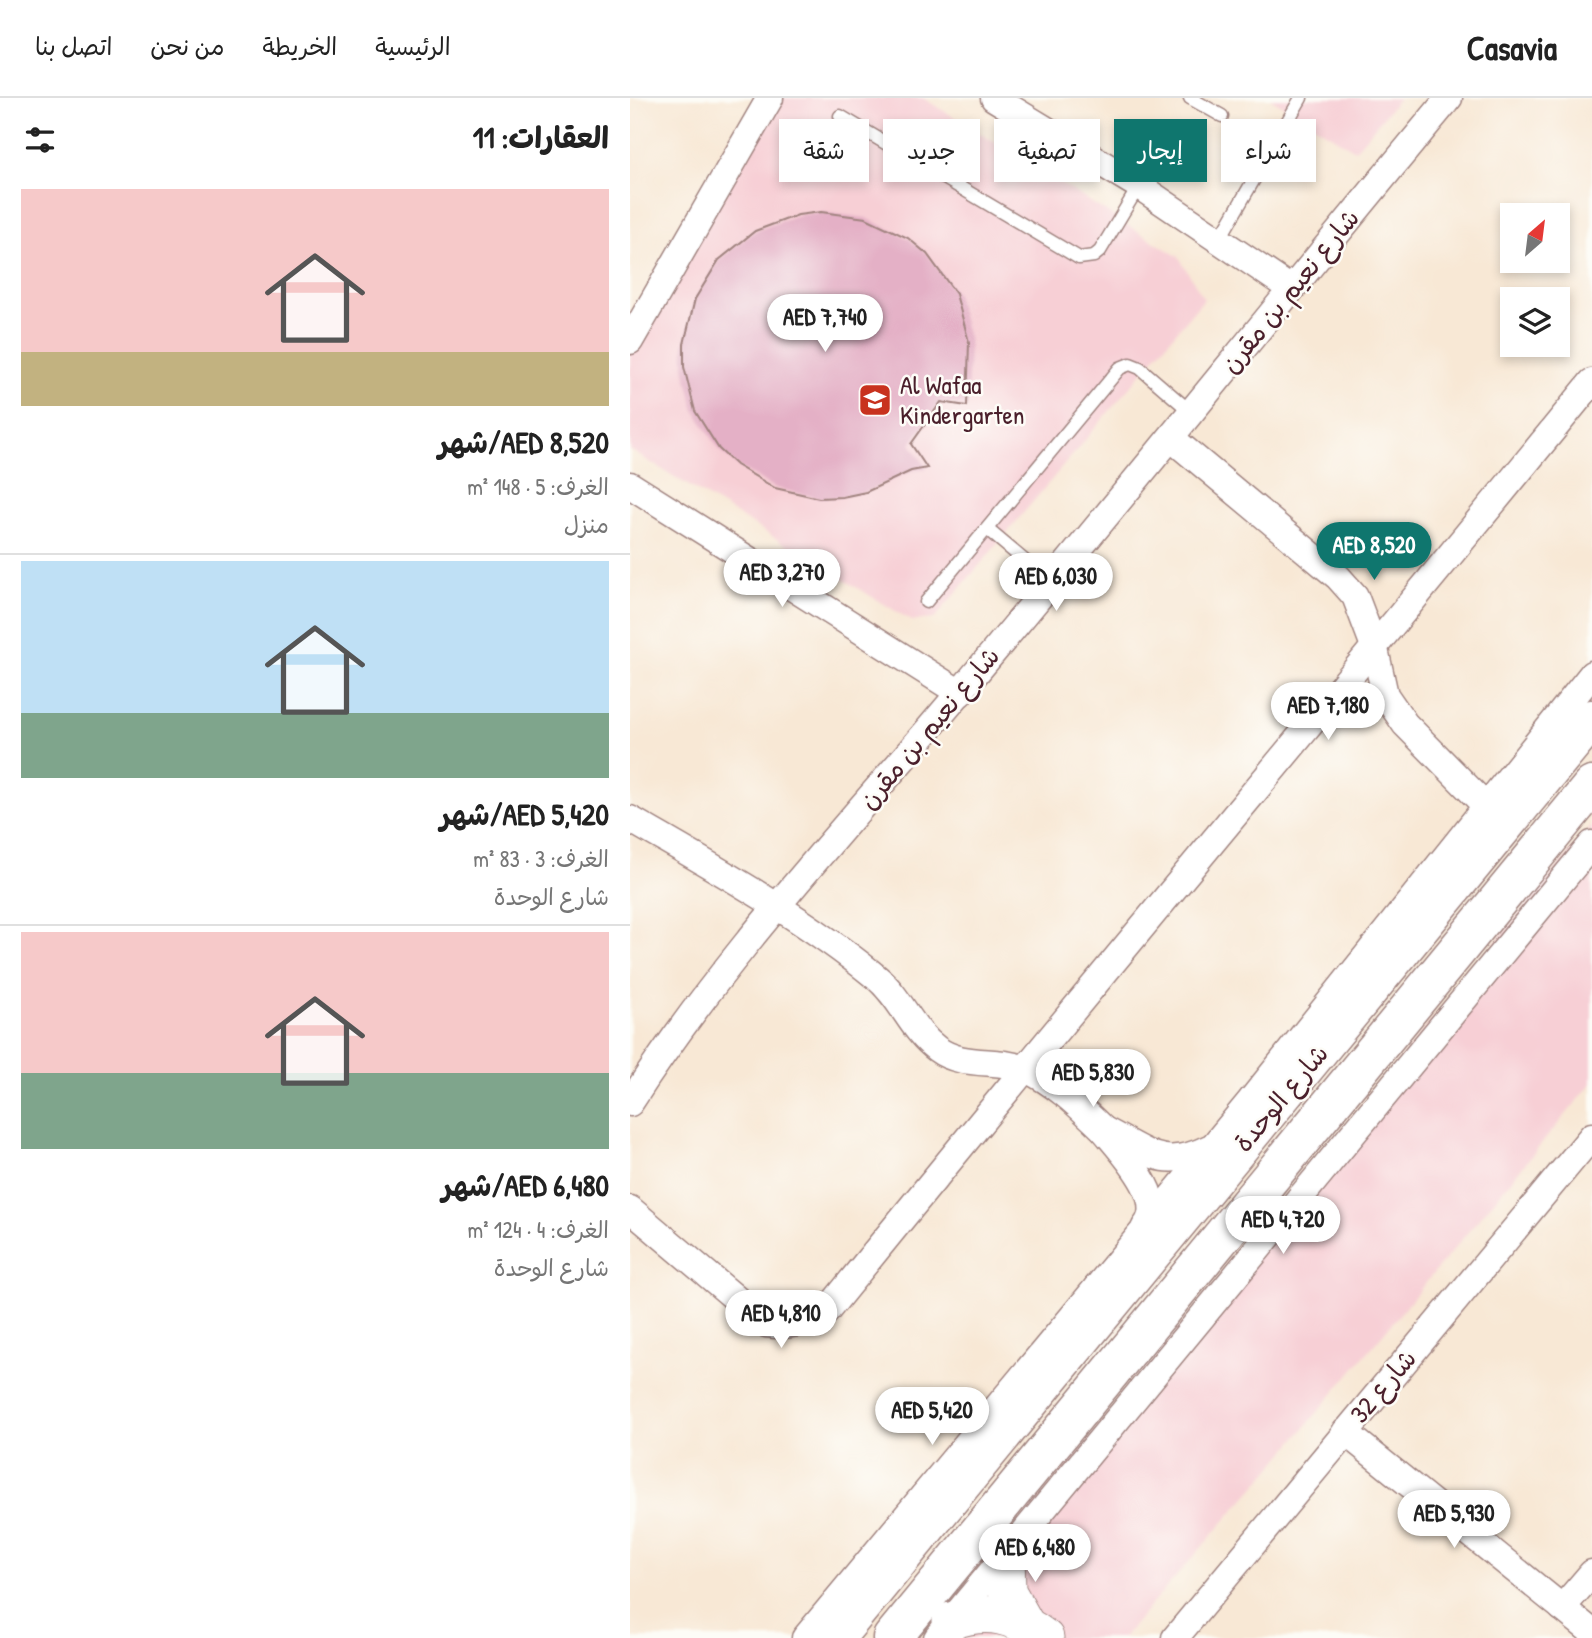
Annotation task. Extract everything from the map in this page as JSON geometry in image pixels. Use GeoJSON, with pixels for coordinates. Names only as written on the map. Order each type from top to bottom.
{"type":"FeatureCollection","features":[{"type":"Feature","properties":{"kind":"main road"},"geometry":{"type":"LineString","coordinates":[[1592,721],[1572,758],[1569,772],[1580,781],[1592,776]]}},
{"type":"Feature","properties":{"kind":"main road","name":"شارع الوحدة"},"geometry":{"type":"LineString","coordinates":[[835,1638],[1592,721]]}},
{"type":"Feature","properties":{"kind":"main road","name":"شارع الوحدة"},"geometry":{"type":"LineString","coordinates":[[892,1638],[1592,786]]}},
{"type":"Feature","properties":{"kind":"street"},"geometry":{"type":"LineString","coordinates":[[630,341],[770,98]]}},
{"type":"Feature","properties":{"kind":"street"},"geometry":{"type":"LineString","coordinates":[[994,98],[1139,186],[1290,289]]}},
{"type":"Feature","properties":{"kind":"street","name":"شارع نعيم بن مقرن"},"geometry":{"type":"LineString","coordinates":[[630,1103],[668,1043],[777,905],[960,693],[1450,98]]}},
{"type":"Feature","properties":{"kind":"street"},"geometry":{"type":"LineString","coordinates":[[630,1209],[766,1324],[786,1327],[808,1322],[827,1311],[1023,1069],[1375,649],[1592,382]]}},
{"type":"Feature","properties":{"kind":"street"},"geometry":{"type":"LineString","coordinates":[[1171,438],[1338,577],[1355,596],[1375,649],[1385,695],[1405,724],[1485,805]]}},
{"type":"Feature","properties":{"kind":"street"},"geometry":{"type":"LineString","coordinates":[[630,485],[960,693]]}},
{"type":"Feature","properties":{"kind":"street"},"geometry":{"type":"LineString","coordinates":[[1143,1229],[1217,1144],[1592,674]]}},
{"type":"Feature","properties":{"kind":"street"},"geometry":{"type":"LineString","coordinates":[[630,819],[777,905],[877,978],[921,1035],[940,1052],[960,1059],[1023,1069],[1067,1094],[1104,1130],[1140,1174],[1151,1208],[1149,1222],[1097,1287],[805,1638]]}},
{"type":"Feature","properties":{"kind":"street"},"geometry":{"type":"LineString","coordinates":[[944,1629],[1592,844]]}},
{"type":"Feature","properties":{"kind":"street"},"geometry":{"type":"LineString","coordinates":[[1252,1099],[1306,1069]]}},
{"type":"Feature","properties":{"kind":"street"},"geometry":{"type":"LineString","coordinates":[[1104,1130],[1163,1159],[1180,1161],[1217,1144]]}},
{"type":"Feature","properties":{"kind":"street","name":"شارع 32"},"geometry":{"type":"LineString","coordinates":[[1175,1638],[1592,1136]]}},
{"type":"Feature","properties":{"kind":"street"},"geometry":{"type":"LineString","coordinates":[[1086,1333],[1097,1287]]}},
{"type":"Feature","properties":{"kind":"street"},"geometry":{"type":"LineString","coordinates":[[1345,1432],[1592,1632]]}},
{"type":"Feature","properties":{"kind":"street"},"geometry":{"type":"LineString","coordinates":[[1006,1554],[1007,1591],[1035,1631]]}},
{"type":"Feature","properties":{"kind":"street"},"geometry":{"type":"LineString","coordinates":[[1562,1608],[1592,1573]]}},
{"type":"Feature","properties":{"kind":"street"},"geometry":{"type":"LineString","coordinates":[[944,1629],[988,1612],[1035,1631]]}},
{"type":"Feature","properties":{"kind":"lane"},"geometry":{"type":"LineString","coordinates":[[1190,98],[1222,116]]}},
{"type":"Feature","properties":{"kind":"lane"},"geometry":{"type":"LineString","coordinates":[[1219,240],[1301,98]]}},
{"type":"Feature","properties":{"kind":"lane"},"geometry":{"type":"LineString","coordinates":[[840,116],[1079,258],[1094,256],[1100,251],[1139,186]]}},
{"type":"Feature","properties":{"kind":"lane"},"geometry":{"type":"LineString","coordinates":[[926,602],[1120,368],[1130,364],[1140,368],[1191,412]]}},
{"type":"Feature","properties":{"kind":"lane"},"geometry":{"type":"LineString","coordinates":[[987,529],[1051,583]]}},
{"type":"Feature","properties":{"kind":"shaded area","name":"Al Wafaa Kindergarten"},"geometry":{"type":"Polygon","coordinates":[[[782,98],[923,98],[957,119],[883,119],[883,182],[980,182],[980,133],[994,142],[994,182],[1058,182],[1179,257],[1204,299],[934,619],[912,621],[630,450],[630,350],[782,98]]]}},
{"type":"Feature","properties":{"kind":"shaded area"},"geometry":{"type":"Polygon","coordinates":[[[1270,98],[1399,98],[1355,150],[1316,126],[1316,119],[1304,119],[1270,98]]]}},
{"type":"Feature","properties":{"kind":"shaded area"},"geometry":{"type":"Polygon","coordinates":[[[1592,825],[1592,1083],[1267,1473],[1122,1638],[925,1638],[1592,825]]]}},
{"type":"Feature","properties":{"kind":"building"},"geometry":{"type":"Polygon","coordinates":[[[821,212],[866,218],[908,238],[927,254],[956,294],[969,342],[967,406],[941,402],[911,444],[927,468],[911,471],[866,492],[819,498],[775,488],[736,465],[719,449],[695,411],[684,367],[684,344],[695,299],[719,260],[755,231],[798,215],[821,212]]]}},
{"type":"Feature","properties":{"kind":"place","name":"Al Wafaa Kindergarten"},"geometry":{"type":"Point","coordinates":[875,400]}}]}
